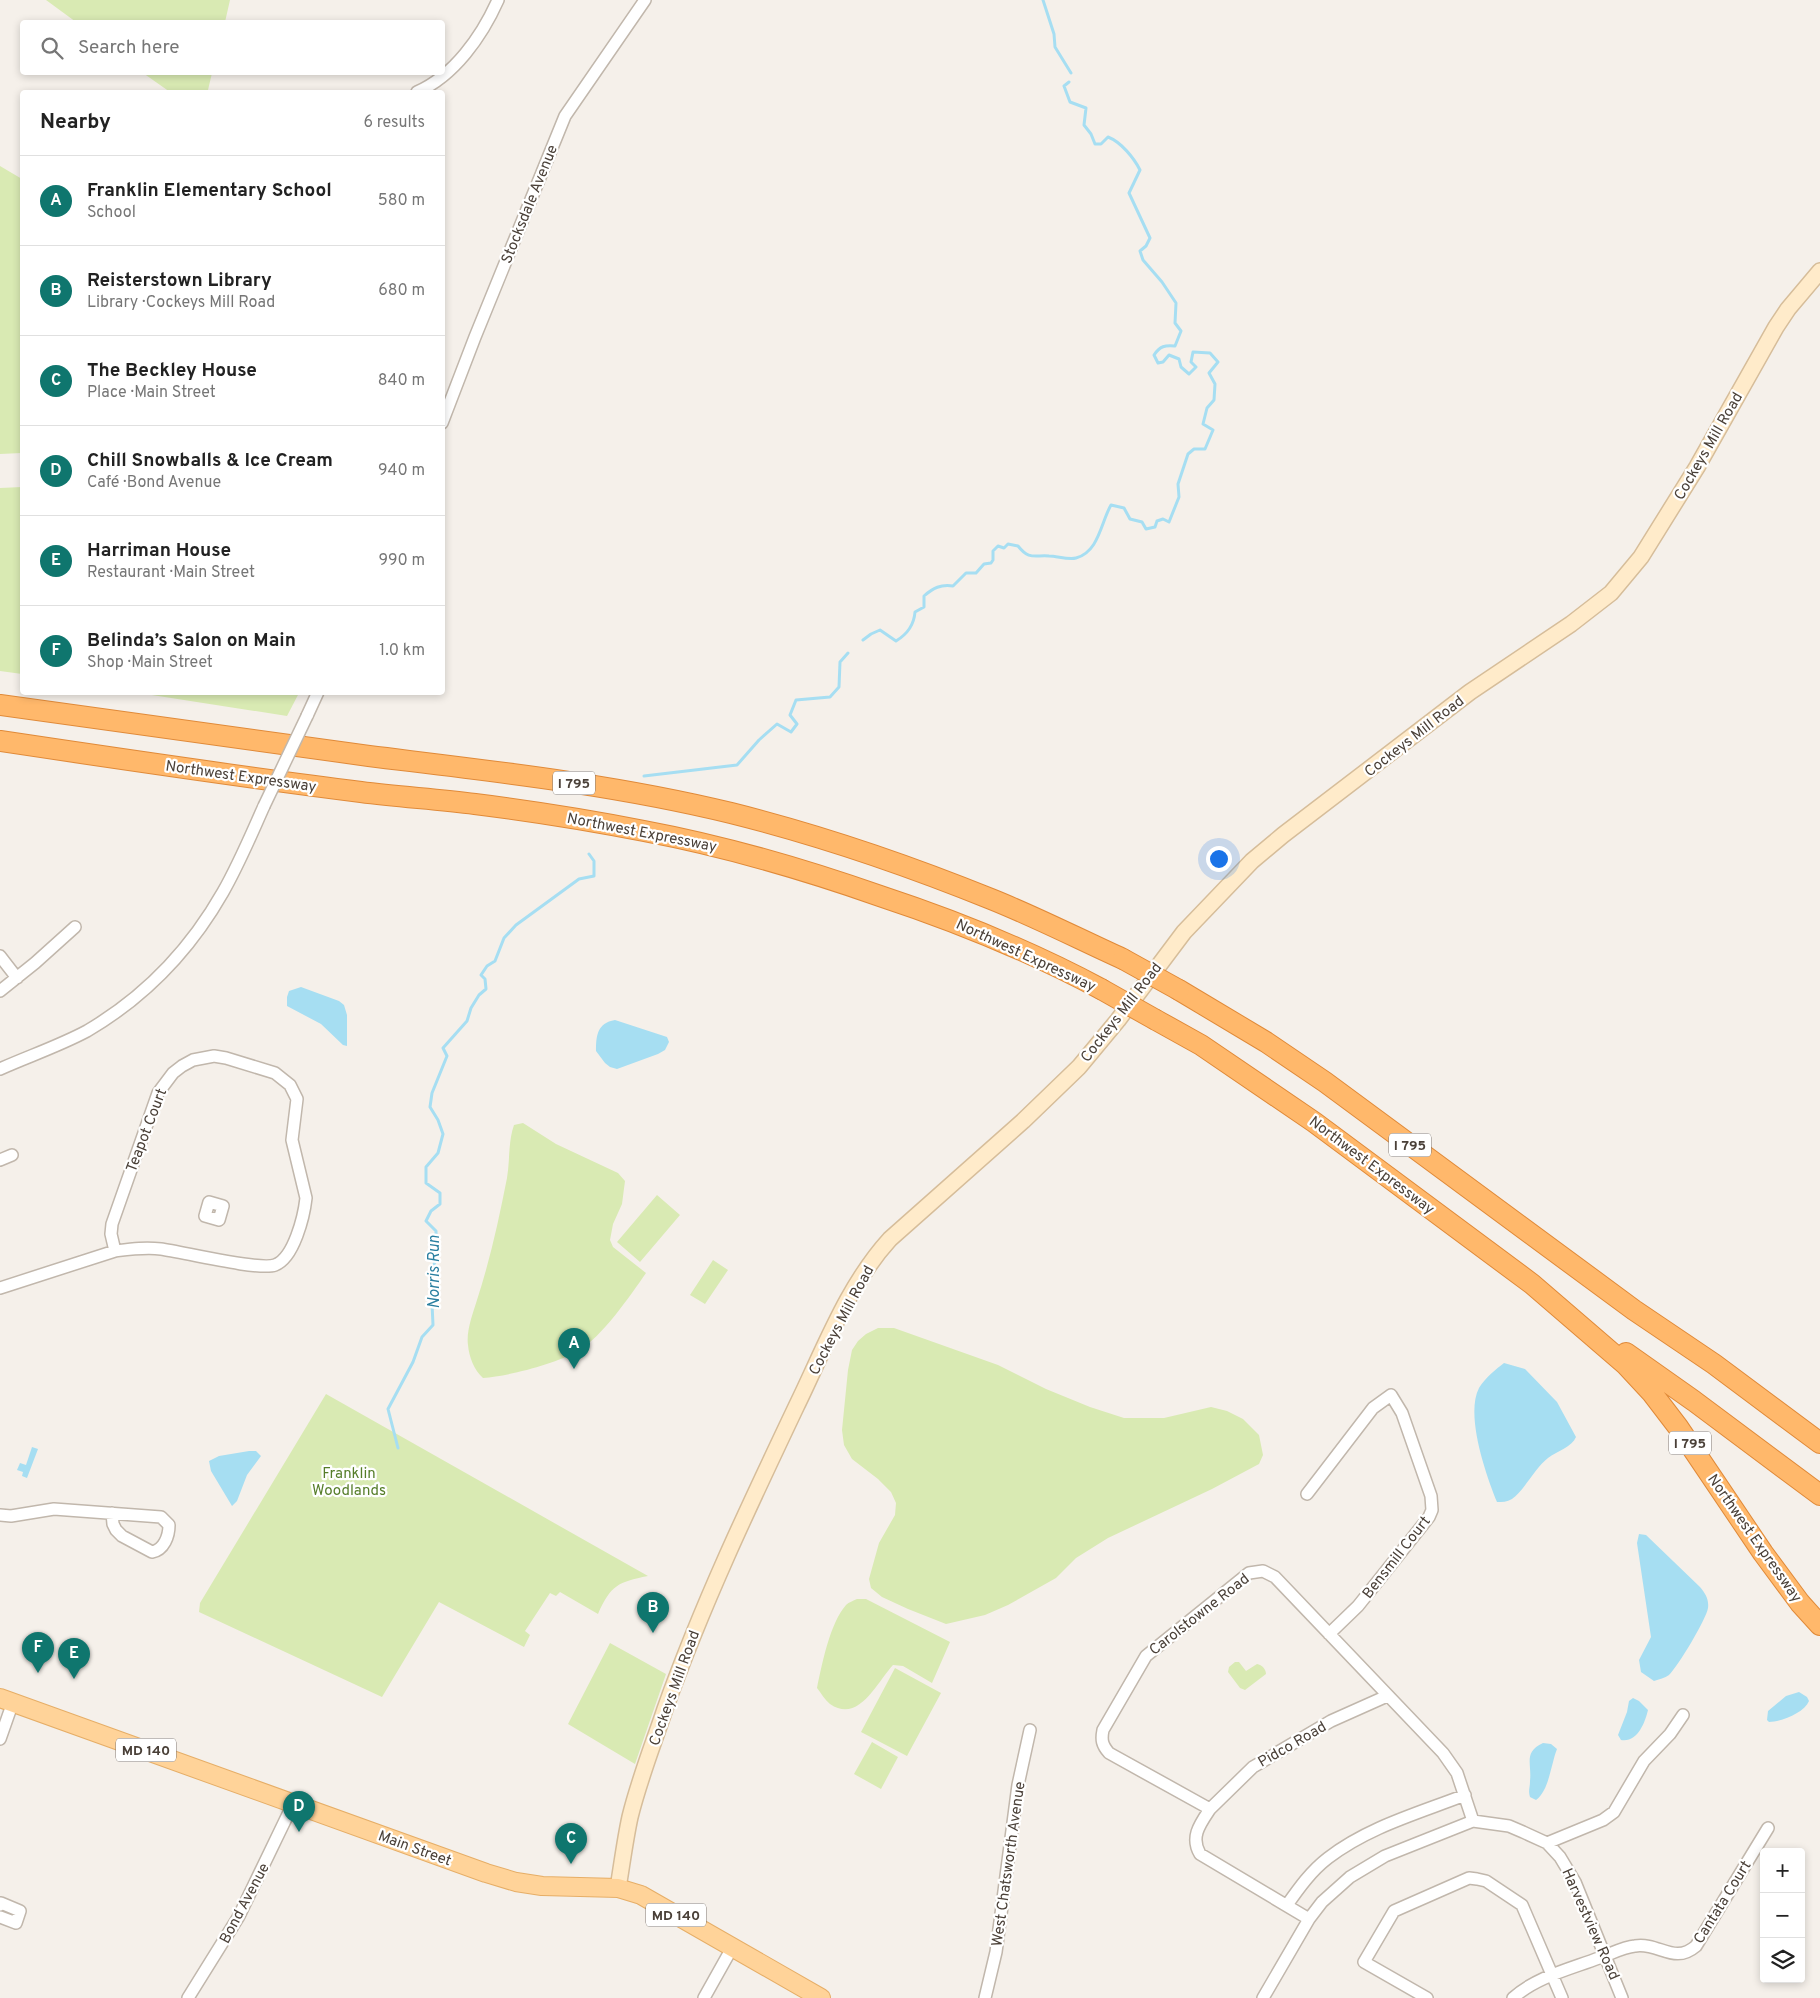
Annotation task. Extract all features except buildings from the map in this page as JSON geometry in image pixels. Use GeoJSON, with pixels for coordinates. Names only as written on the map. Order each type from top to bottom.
{"type":"FeatureCollection","features":[{"type":"Feature","properties":{"kind":"highway","name":"I 795"},"geometry":{"type":"LineString","coordinates":[[0,704],[228,738],[564,782],[651,796],[732,813],[843,845],[993,900],[1123,959],[1266,1042],[1325,1082],[1634,1310],[1714,1364],[1820,1443]]}},
{"type":"Feature","properties":{"kind":"highway","name":"Northwest Expressway"},"geometry":{"type":"LineString","coordinates":[[0,741],[363,792],[475,804],[644,830],[725,848],[833,879],[939,916],[1067,971],[1201,1045],[1314,1122],[1532,1284],[1626,1365],[1652,1393],[1704,1463],[1774,1568],[1800,1603],[1820,1624]]}},
{"type":"Feature","properties":{"kind":"highway"},"geometry":{"type":"LineString","coordinates":[[1532,1284],[1820,1495]]}},
{"type":"Feature","properties":{"kind":"highway"},"geometry":{"type":"LineString","coordinates":[[1634,1310],[1820,1459]]}},
{"type":"Feature","properties":{"kind":"main road","name":"Main Street"},"geometry":{"type":"LineString","coordinates":[[7,1700],[463,1865],[516,1882],[556,1887],[618,1888],[641,1895],[821,1998]]}},
{"type":"Feature","properties":{"kind":"street"},"geometry":{"type":"LineString","coordinates":[[445,73],[457,62],[482,29],[498,0]]}},
{"type":"Feature","properties":{"kind":"street","name":"Stocksdale Avenue"},"geometry":{"type":"LineString","coordinates":[[445,415],[565,116],[645,0]]}},
{"type":"Feature","properties":{"kind":"street"},"geometry":{"type":"LineString","coordinates":[[421,90],[443,75]]}},
{"type":"Feature","properties":{"kind":"street","name":"Cockeys Mill Road"},"geometry":{"type":"LineString","coordinates":[[618,1888],[630,1819],[641,1780],[678,1673],[707,1600],[755,1493],[835,1326],[874,1258],[890,1240],[1023,1121],[1079,1067],[1118,1020],[1184,932],[1252,861],[1283,835],[1470,692],[1571,624],[1611,593],[1641,557],[1693,474],[1776,327],[1788,309],[1820,271]]}},
{"type":"Feature","properties":{"kind":"street"},"geometry":{"type":"LineString","coordinates":[[0,1069],[85,1032],[129,1003],[167,968],[207,919],[232,875],[317,695]]}},
{"type":"Feature","properties":{"kind":"street"},"geometry":{"type":"LineString","coordinates":[[0,991],[75,927]]}},
{"type":"Feature","properties":{"kind":"street"},"geometry":{"type":"LineString","coordinates":[[0,956],[17,978]]}},
{"type":"Feature","properties":{"kind":"street","name":"Teapot Court"},"geometry":{"type":"LineString","coordinates":[[0,1288],[115,1251],[147,1248],[161,1249],[265,1267],[275,1265],[287,1257],[292,1249],[306,1198],[292,1140],[297,1099],[290,1085],[275,1073],[214,1056],[193,1060],[173,1073],[158,1094],[116,1212],[112,1234],[115,1251]]}},
{"type":"Feature","properties":{"kind":"street"},"geometry":{"type":"LineString","coordinates":[[0,1160],[12,1155]]}},
{"type":"Feature","properties":{"kind":"street","name":"Bensmill Court"},"geometry":{"type":"LineString","coordinates":[[1307,1494],[1373,1408],[1391,1396],[1402,1413],[1432,1496],[1432,1510],[1429,1517],[1358,1606],[1330,1634]]}},
{"type":"Feature","properties":{"kind":"street"},"geometry":{"type":"LineString","coordinates":[[0,1515],[11,1516],[54,1509],[112,1513],[161,1517],[168,1525],[164,1544],[157,1551],[152,1552],[122,1536],[113,1524],[112,1513]]}},
{"type":"Feature","properties":{"kind":"street","name":"Carolstowne Road"},"geometry":{"type":"LineString","coordinates":[[1210,1809],[1109,1753],[1103,1746],[1101,1739],[1104,1730],[1142,1662],[1152,1650],[1249,1573],[1263,1571],[1275,1577],[1450,1762],[1465,1794],[1474,1821]]}},
{"type":"Feature","properties":{"kind":"street","name":"Pidco Road"},"geometry":{"type":"LineString","coordinates":[[1210,1809],[1253,1767],[1331,1721],[1387,1696]]}},
{"type":"Feature","properties":{"kind":"street"},"geometry":{"type":"LineString","coordinates":[[0,1739],[7,1700]]}},
{"type":"Feature","properties":{"kind":"street"},"geometry":{"type":"LineString","coordinates":[[1547,1843],[1603,1820],[1614,1812],[1644,1761],[1670,1734],[1683,1715]]}},
{"type":"Feature","properties":{"kind":"street","name":"West Chatsworth Avenue"},"geometry":{"type":"LineString","coordinates":[[985,1998],[996,1952],[1018,1785],[1030,1730]]}},
{"type":"Feature","properties":{"kind":"street"},"geometry":{"type":"LineString","coordinates":[[1287,1905],[1312,1872],[1351,1842],[1375,1830],[1465,1794]]}},
{"type":"Feature","properties":{"kind":"street","name":"Bond Avenue"},"geometry":{"type":"LineString","coordinates":[[188,1998],[239,1916],[293,1804]]}},
{"type":"Feature","properties":{"kind":"street"},"geometry":{"type":"LineString","coordinates":[[1210,1809],[1199,1826],[1196,1836],[1195,1842],[1200,1854],[1309,1920]]}},
{"type":"Feature","properties":{"kind":"street"},"geometry":{"type":"LineString","coordinates":[[1263,1998],[1309,1920],[1322,1902],[1335,1889],[1366,1866],[1385,1856],[1474,1821]]}},
{"type":"Feature","properties":{"kind":"street","name":"Harvestview Road"},"geometry":{"type":"LineString","coordinates":[[1474,1821],[1509,1826],[1547,1843],[1568,1868],[1622,1998]]}},
{"type":"Feature","properties":{"kind":"street","name":"Cantata Court"},"geometry":{"type":"LineString","coordinates":[[1513,1998],[1529,1985],[1638,1945],[1682,1955],[1690,1951],[1696,1946],[1768,1828]]}},
{"type":"Feature","properties":{"kind":"street"},"geometry":{"type":"LineString","coordinates":[[1427,1998],[1364,1962],[1394,1910],[1469,1878],[1486,1881],[1522,1905],[1562,1998]]}},
{"type":"Feature","properties":{"kind":"street"},"geometry":{"type":"LineString","coordinates":[[0,1905],[1,1903],[20,1911],[16,1923],[0,1917]]}},
{"type":"Feature","properties":{"kind":"street"},"geometry":{"type":"LineString","coordinates":[[704,1998],[732,1948]]}},
{"type":"Feature","properties":{"kind":"green space"},"geometry":{"type":"Polygon","coordinates":[[[46,0],[230,0],[225,20],[73,20],[46,0]]]}},
{"type":"Feature","properties":{"kind":"green space"},"geometry":{"type":"Polygon","coordinates":[[[146,75],[212,75],[208,90],[167,90],[146,75]]]}},
{"type":"Feature","properties":{"kind":"green space"},"geometry":{"type":"Polygon","coordinates":[[[0,166],[20,178],[20,453],[0,454],[0,166]]]}},
{"type":"Feature","properties":{"kind":"green space"},"geometry":{"type":"Polygon","coordinates":[[[20,487],[20,674],[0,671],[0,488],[20,487]]]}},
{"type":"Feature","properties":{"kind":"green space"},"geometry":{"type":"Polygon","coordinates":[[[152,695],[298,695],[287,716],[152,695]]]}},
{"type":"Feature","properties":{"kind":"green space"},"geometry":{"type":"Polygon","coordinates":[[[523,1123],[556,1144],[618,1173],[625,1181],[622,1204],[613,1224],[610,1240],[613,1247],[646,1273],[606,1326],[587,1345],[578,1351],[532,1369],[483,1378],[472,1363],[469,1354],[469,1328],[497,1224],[507,1178],[512,1131],[514,1125],[523,1123]]]}},
{"type":"Feature","properties":{"kind":"green space"},"geometry":{"type":"Polygon","coordinates":[[[657,1195],[680,1215],[640,1262],[617,1242],[657,1195]]]}},
{"type":"Feature","properties":{"kind":"green space"},"geometry":{"type":"Polygon","coordinates":[[[713,1260],[728,1270],[705,1304],[690,1295],[713,1260]]]}},
{"type":"Feature","properties":{"kind":"green space"},"geometry":{"type":"Polygon","coordinates":[[[878,1328],[894,1328],[998,1365],[1046,1389],[1090,1407],[1124,1418],[1164,1418],[1211,1407],[1227,1411],[1243,1419],[1259,1435],[1263,1455],[1259,1464],[1212,1489],[1108,1538],[1076,1558],[1056,1578],[1008,1605],[985,1615],[946,1624],[882,1597],[871,1588],[869,1579],[879,1543],[895,1515],[896,1503],[891,1492],[878,1479],[852,1459],[844,1445],[842,1430],[852,1350],[866,1334],[878,1328]]]}},
{"type":"Feature","properties":{"kind":"green space","name":"Franklin Woodlands"},"geometry":{"type":"Polygon","coordinates":[[[326,1394],[648,1576],[629,1580],[617,1586],[607,1597],[598,1614],[560,1592],[556,1596],[550,1593],[525,1631],[530,1635],[524,1647],[439,1602],[382,1697],[199,1612],[200,1603],[326,1394]]]}},
{"type":"Feature","properties":{"kind":"green space"},"geometry":{"type":"Polygon","coordinates":[[[857,1599],[866,1599],[950,1642],[932,1683],[903,1666],[893,1665],[874,1690],[858,1705],[850,1709],[840,1709],[826,1701],[817,1688],[827,1644],[840,1613],[847,1604],[857,1599]]]}},
{"type":"Feature","properties":{"kind":"green space"},"geometry":{"type":"Polygon","coordinates":[[[610,1643],[666,1674],[635,1764],[568,1724],[610,1643]]]}},
{"type":"Feature","properties":{"kind":"green space"},"geometry":{"type":"Polygon","coordinates":[[[1235,1662],[1239,1662],[1246,1671],[1257,1664],[1262,1666],[1266,1674],[1245,1690],[1240,1688],[1228,1672],[1229,1667],[1235,1662]]]}},
{"type":"Feature","properties":{"kind":"green space"},"geometry":{"type":"Polygon","coordinates":[[[895,1668],[941,1693],[907,1756],[861,1732],[895,1668]]]}},
{"type":"Feature","properties":{"kind":"green space"},"geometry":{"type":"Polygon","coordinates":[[[872,1742],[898,1757],[881,1789],[854,1774],[872,1742]]]}},
{"type":"Feature","properties":{"kind":"water"},"geometry":{"type":"Polygon","coordinates":[[[301,987],[339,1001],[344,1005],[347,1015],[347,1046],[343,1045],[321,1024],[287,1006],[289,991],[301,987]]]}},
{"type":"Feature","properties":{"kind":"water"},"geometry":{"type":"Polygon","coordinates":[[[615,1020],[667,1037],[669,1042],[665,1050],[617,1069],[610,1067],[596,1051],[596,1040],[601,1027],[615,1020]]]}},
{"type":"Feature","properties":{"kind":"water"},"geometry":{"type":"Polygon","coordinates":[[[1504,1363],[1525,1369],[1557,1402],[1576,1437],[1568,1446],[1543,1462],[1516,1496],[1508,1501],[1497,1502],[1483,1461],[1474,1413],[1475,1400],[1479,1388],[1487,1377],[1504,1363]]]}},
{"type":"Feature","properties":{"kind":"water"},"geometry":{"type":"Polygon","coordinates":[[[32,1447],[38,1449],[27,1478],[22,1476],[23,1472],[17,1470],[20,1463],[26,1465],[32,1447]]]}},
{"type":"Feature","properties":{"kind":"water"},"geometry":{"type":"Polygon","coordinates":[[[256,1451],[261,1456],[247,1475],[237,1501],[232,1506],[211,1471],[209,1461],[219,1456],[256,1451]]]}},
{"type":"Feature","properties":{"kind":"water"},"geometry":{"type":"Polygon","coordinates":[[[1639,1534],[1646,1535],[1700,1587],[1708,1602],[1706,1614],[1679,1662],[1669,1675],[1654,1681],[1641,1672],[1639,1660],[1651,1637],[1637,1543],[1639,1534]]]}},
{"type":"Feature","properties":{"kind":"water"},"geometry":{"type":"Polygon","coordinates":[[[1799,1692],[1807,1697],[1809,1701],[1802,1709],[1792,1716],[1780,1720],[1769,1722],[1767,1720],[1768,1711],[1786,1696],[1799,1692]]]}},
{"type":"Feature","properties":{"kind":"water"},"geometry":{"type":"Polygon","coordinates":[[[1633,1698],[1648,1710],[1647,1715],[1636,1735],[1627,1740],[1621,1740],[1618,1735],[1629,1701],[1633,1698]]]}},
{"type":"Feature","properties":{"kind":"water"},"geometry":{"type":"Polygon","coordinates":[[[1543,1743],[1551,1744],[1557,1749],[1547,1784],[1536,1800],[1529,1795],[1530,1759],[1533,1750],[1543,1743]]]}},
{"type":"Feature","properties":{"kind":"waterway","name":"Norris Run"},"geometry":{"type":"LineString","coordinates":[[1043,0],[1054,34],[1055,47],[1071,73]]}},
{"type":"Feature","properties":{"kind":"waterway"},"geometry":{"type":"LineString","coordinates":[[863,640],[880,630],[896,641],[900,639],[911,625],[915,612],[924,607],[924,596],[937,587],[953,586],[966,573],[976,573],[984,564],[991,563],[993,551],[998,546],[1004,548],[1008,544],[1018,546],[1025,553],[1032,556],[1076,558],[1084,555],[1095,543],[1111,505],[1124,508],[1130,519],[1142,522],[1146,529],[1155,527],[1157,521],[1163,519],[1169,522],[1179,497],[1178,484],[1188,454],[1194,449],[1205,449],[1213,430],[1203,424],[1207,408],[1214,400],[1215,384],[1209,373],[1218,362],[1210,353],[1193,352],[1191,362],[1196,367],[1189,374],[1181,367],[1179,359],[1169,355],[1163,362],[1158,363],[1154,355],[1163,347],[1175,346],[1181,331],[1175,323],[1176,303],[1162,282],[1143,260],[1140,251],[1146,246],[1150,238],[1129,193],[1140,170],[1127,151],[1113,139],[1108,137],[1101,144],[1095,144],[1091,134],[1084,125],[1086,108],[1070,102],[1064,86],[1069,82]]}},
{"type":"Feature","properties":{"kind":"waterway"},"geometry":{"type":"LineString","coordinates":[[644,776],[737,765],[759,740],[777,724],[791,732],[797,724],[790,715],[796,700],[830,697],[839,687],[840,662],[848,653]]}},
{"type":"Feature","properties":{"kind":"waterway","name":"Norris Run"},"geometry":{"type":"LineString","coordinates":[[398,1448],[388,1409],[413,1362],[422,1337],[433,1325],[431,1282],[436,1254],[436,1231],[426,1221],[431,1211],[440,1204],[440,1193],[426,1183],[426,1167],[438,1153],[443,1134],[438,1120],[430,1107],[432,1093],[447,1056],[443,1048],[467,1021],[471,1008],[479,995],[486,989],[485,979],[481,975],[487,966],[495,961],[504,938],[516,925],[579,879],[594,876],[594,861],[589,854]]}},
{"type":"Feature","properties":{"kind":"place","name":"Franklin Elementary School"},"geometry":{"type":"Point","coordinates":[574,1369]}},
{"type":"Feature","properties":{"kind":"place","name":"Reisterstown Library"},"geometry":{"type":"Point","coordinates":[653,1633]}},
{"type":"Feature","properties":{"kind":"place","name":"Belinda’s Salon on Main"},"geometry":{"type":"Point","coordinates":[38,1673]}},
{"type":"Feature","properties":{"kind":"place","name":"Harriman House"},"geometry":{"type":"Point","coordinates":[74,1679]}},
{"type":"Feature","properties":{"kind":"place","name":"Chill Snowballs & Ice Cream"},"geometry":{"type":"Point","coordinates":[299,1832]}},
{"type":"Feature","properties":{"kind":"place","name":"The Beckley House"},"geometry":{"type":"Point","coordinates":[571,1864]}}]}
